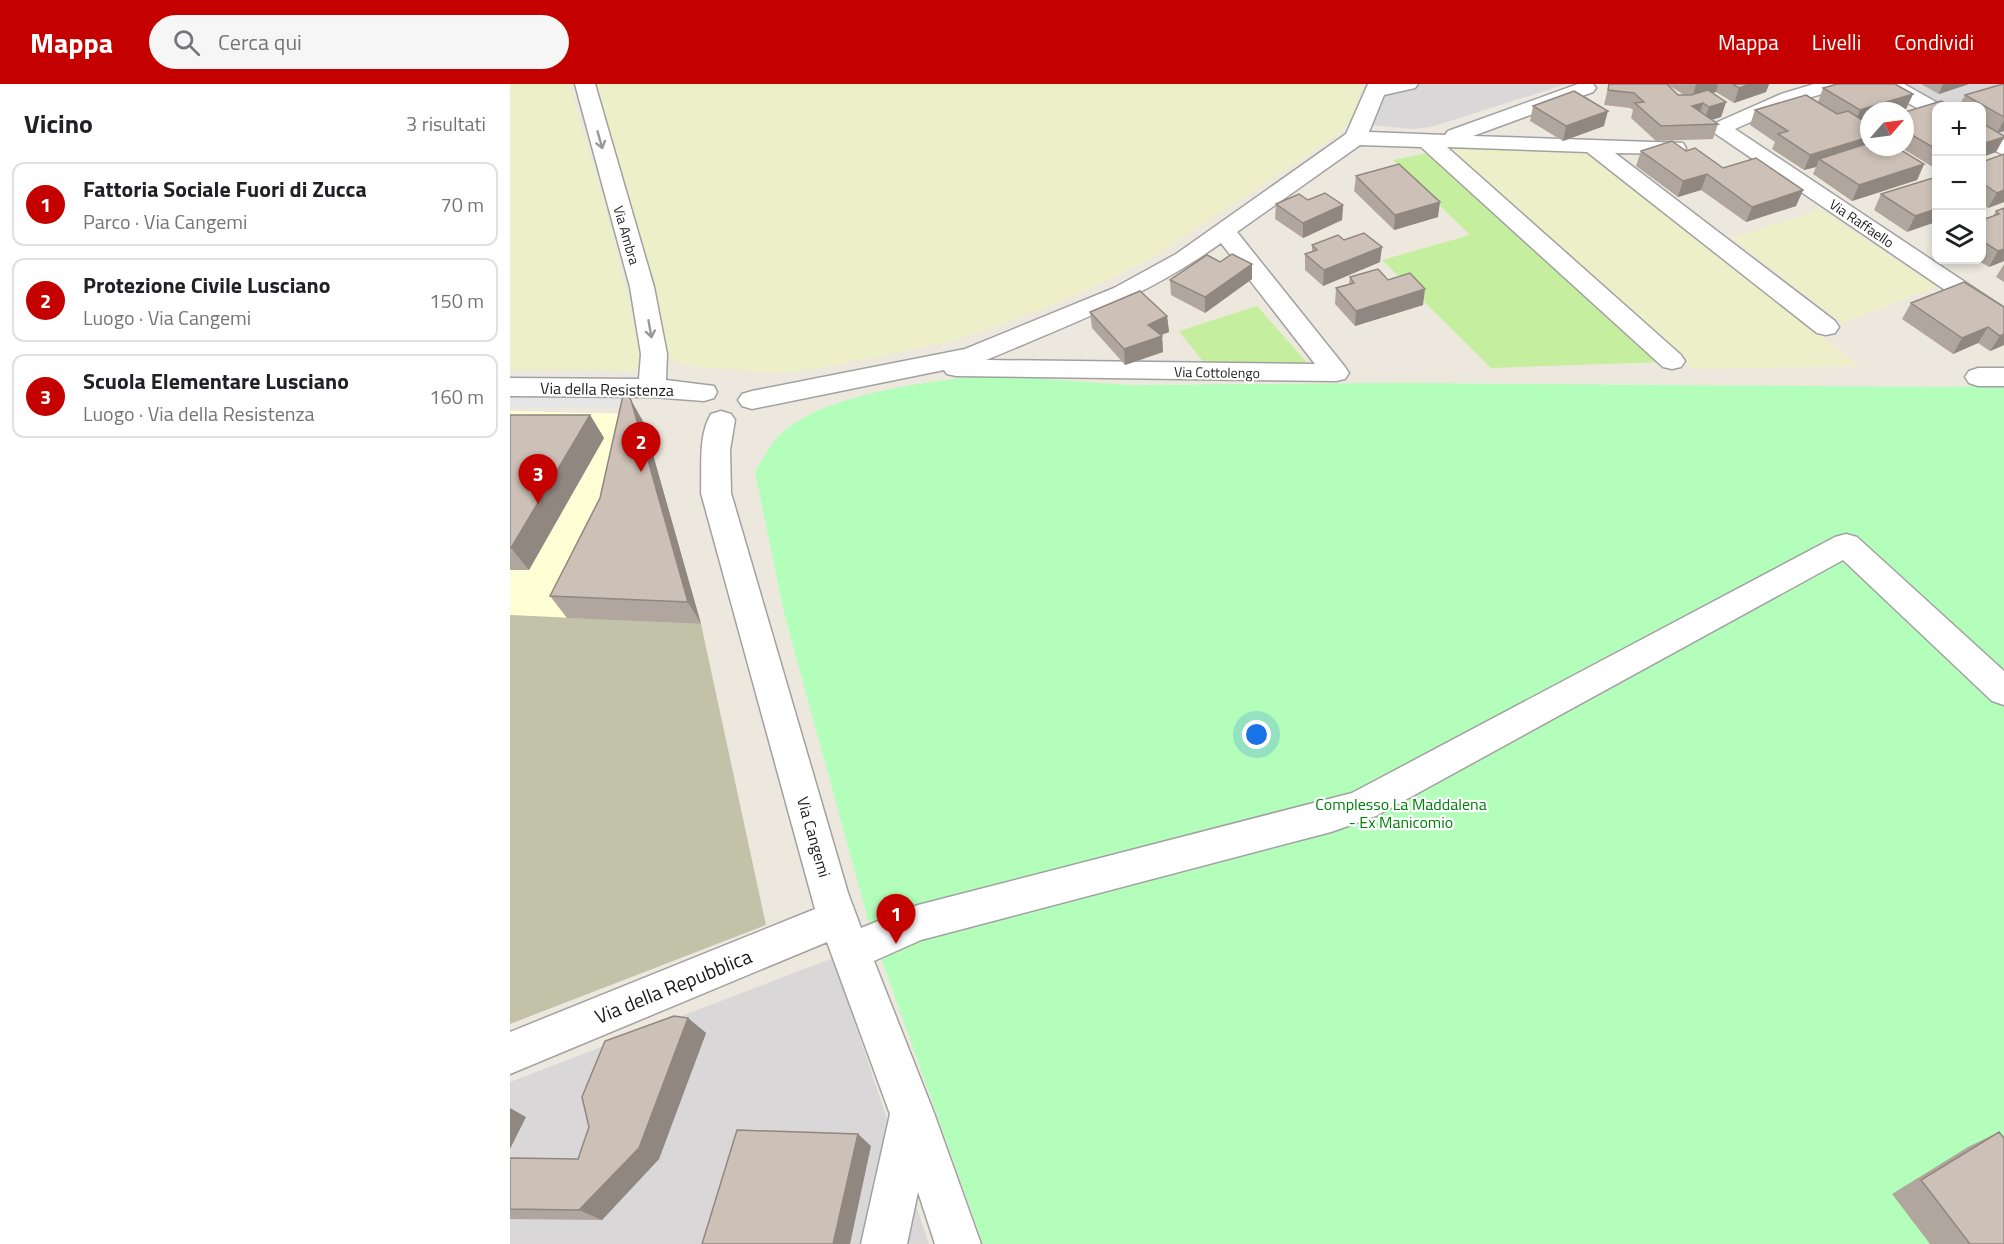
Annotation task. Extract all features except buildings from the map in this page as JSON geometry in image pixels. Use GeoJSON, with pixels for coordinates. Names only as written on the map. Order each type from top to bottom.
{"type":"FeatureCollection","features":[{"type":"Feature","properties":{"kind":"street","name":"Via Ambra"},"geometry":{"type":"LineString","coordinates":[[585,84],[642,287],[654,354],[651,388]]}},
{"type":"Feature","properties":{"kind":"street"},"geometry":{"type":"LineString","coordinates":[[1377,88],[1408,84]]}},
{"type":"Feature","properties":{"kind":"street"},"geometry":{"type":"LineString","coordinates":[[1764,84],[1788,98],[1835,84]]}},
{"type":"Feature","properties":{"kind":"street"},"geometry":{"type":"LineString","coordinates":[[1889,84],[1932,109]]}},
{"type":"Feature","properties":{"kind":"street","name":"Via Cottolengo"},"geometry":{"type":"LineString","coordinates":[[728,396],[918,368],[972,356],[1123,293],[1184,259],[1355,138],[1377,88]]}},
{"type":"Feature","properties":{"kind":"street"},"geometry":{"type":"LineString","coordinates":[[1432,140],[1586,88]]}},
{"type":"Feature","properties":{"kind":"street","name":"Via Raffaello"},"geometry":{"type":"LineString","coordinates":[[1788,98],[1720,128],[2004,319]]}},
{"type":"Feature","properties":{"kind":"street"},"geometry":{"type":"LineString","coordinates":[[1355,138],[1675,148]]}},
{"type":"Feature","properties":{"kind":"street"},"geometry":{"type":"LineString","coordinates":[[1432,140],[1672,361]]}},
{"type":"Feature","properties":{"kind":"street"},"geometry":{"type":"LineString","coordinates":[[1592,146],[1826,327]]}},
{"type":"Feature","properties":{"kind":"street","name":"Via Cottolengo"},"geometry":{"type":"LineString","coordinates":[[918,368],[1336,374],[1224,231]]}},
{"type":"Feature","properties":{"kind":"street"},"geometry":{"type":"LineString","coordinates":[[1978,377],[2004,377]]}},
{"type":"Feature","properties":{"kind":"street","name":"Via della Resistenza"},"geometry":{"type":"LineString","coordinates":[[510,387],[651,388],[728,396]]}},
{"type":"Feature","properties":{"kind":"street","name":"Via Cangemi"},"geometry":{"type":"LineString","coordinates":[[728,396],[716,450],[716,493],[844,935],[912,1113],[958,1244]]}},
{"type":"Feature","properties":{"kind":"street","name":"Via della Repubblica"},"geometry":{"type":"LineString","coordinates":[[510,1053],[844,935],[918,923],[1330,816],[1364,805],[1846,545],[2004,691]]}},
{"type":"Feature","properties":{"kind":"street"},"geometry":{"type":"LineString","coordinates":[[884,1244],[912,1113]]}},
{"type":"Feature","properties":{"kind":"shaded area"},"geometry":{"type":"Polygon","coordinates":[[[510,84],[569,84],[607,211],[639,345],[641,367],[632,371],[510,370],[510,84]]]}},
{"type":"Feature","properties":{"kind":"shaded area"},"geometry":{"type":"Polygon","coordinates":[[[597,84],[1361,84],[1362,87],[1352,120],[1339,134],[1150,259],[1075,296],[949,342],[817,369],[774,373],[692,366],[670,360],[597,84]]]}},
{"type":"Feature","properties":{"kind":"shaded area"},"geometry":{"type":"Polygon","coordinates":[[[1390,84],[1566,84],[1431,127],[1413,129],[1371,125],[1390,84]]]}},
{"type":"Feature","properties":{"kind":"shaded area"},"geometry":{"type":"Polygon","coordinates":[[[1902,84],[2004,84],[2004,141],[1986,131],[1986,102],[1935,102],[1902,84]]]}},
{"type":"Feature","properties":{"kind":"shaded area"},"geometry":{"type":"Polygon","coordinates":[[[1440,145],[1585,150],[1859,366],[1693,369],[1440,145]]]}},
{"type":"Feature","properties":{"kind":"shaded area"},"geometry":{"type":"Polygon","coordinates":[[[1820,209],[1937,287],[1842,323],[1732,238],[1820,209]]]}},
{"type":"Feature","properties":{"kind":"shaded area"},"geometry":{"type":"Polygon","coordinates":[[[510,394],[627,394],[621,407],[510,407],[510,394]]]}},
{"type":"Feature","properties":{"kind":"shaded area"},"geometry":{"type":"Polygon","coordinates":[[[510,411],[637,414],[567,618],[510,615],[510,411]]]}},
{"type":"Feature","properties":{"kind":"shaded area"},"geometry":{"type":"Polygon","coordinates":[[[510,615],[701,624],[766,925],[510,1024],[510,615]]]}},
{"type":"Feature","properties":{"kind":"shaded area"},"geometry":{"type":"Polygon","coordinates":[[[833,958],[929,1244],[510,1244],[510,1082],[833,958]]]}},
{"type":"Feature","properties":{"kind":"green space"},"geometry":{"type":"Polygon","coordinates":[[[1432,152],[1663,362],[1491,368],[1382,260],[1470,235],[1393,160],[1432,152]]]}},
{"type":"Feature","properties":{"kind":"green space"},"geometry":{"type":"Polygon","coordinates":[[[1257,306],[1307,363],[1205,364],[1179,331],[1257,306]]]}},
{"type":"Feature","properties":{"kind":"green space","name":"Complesso La Maddalena - Ex Manicomio"},"geometry":{"type":"Polygon","coordinates":[[[970,377],[1029,378],[1129,385],[1399,383],[1949,387],[2004,385],[2004,1244],[983,1244],[870,927],[784,613],[755,472],[778,437],[795,423],[816,412],[868,394],[923,383],[970,377]]]}},
{"type":"Feature","properties":{"kind":"place","name":"Protezione Civile Lusciano"},"geometry":{"type":"Point","coordinates":[641,472]}},
{"type":"Feature","properties":{"kind":"place","name":"Scuola Elementare Lusciano"},"geometry":{"type":"Point","coordinates":[538,504]}},
{"type":"Feature","properties":{"kind":"place","name":"Fattoria Sociale Fuori di Zucca"},"geometry":{"type":"Point","coordinates":[896,944]}}]}
